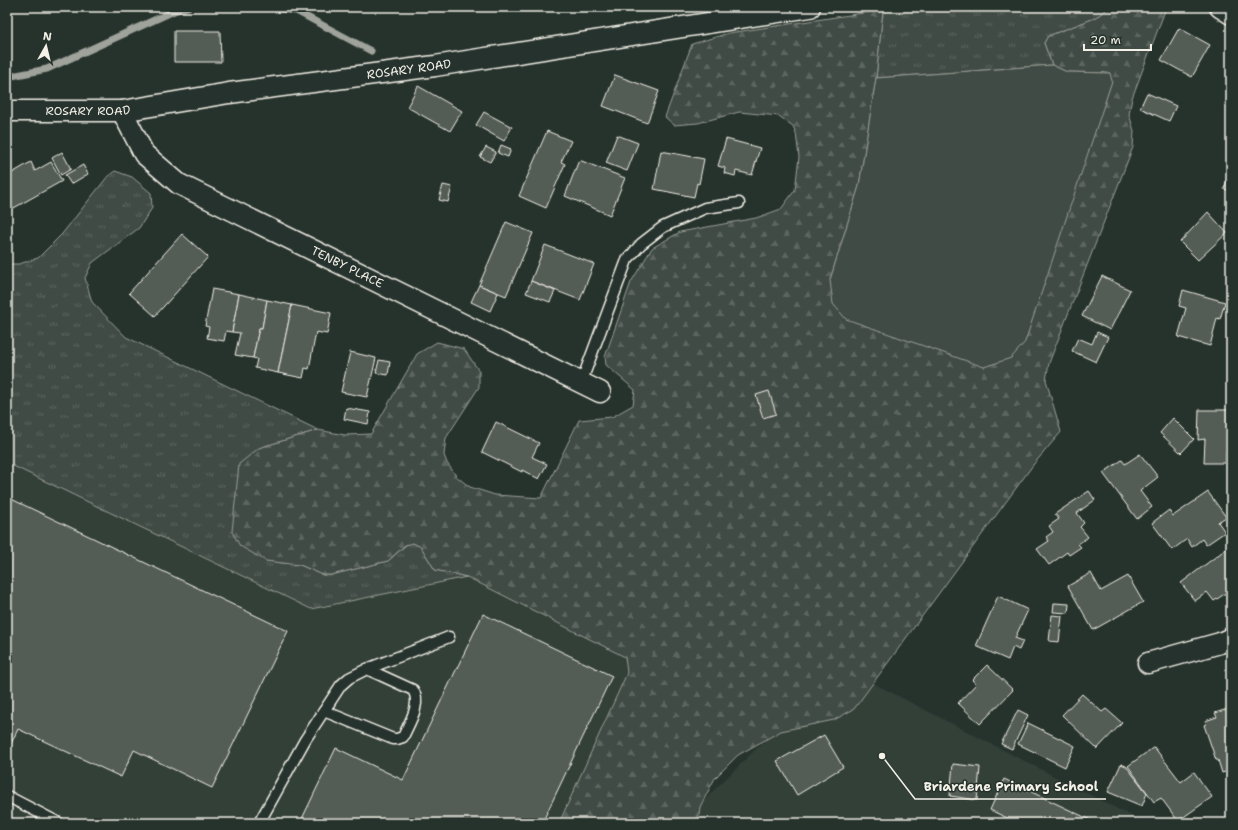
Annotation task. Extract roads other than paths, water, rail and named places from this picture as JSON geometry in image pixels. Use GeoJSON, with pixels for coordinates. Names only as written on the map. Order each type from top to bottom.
{"type":"FeatureCollection","features":[{"type":"Feature","properties":{"kind":"street","name":"ROSARY ROAD"},"geometry":{"type":"LineString","coordinates":[[7,111],[122,111],[229,93],[435,66],[810,7]]}},
{"type":"Feature","properties":{"kind":"street"},"geometry":{"type":"LineString","coordinates":[[1220,7],[1231,14]]}},
{"type":"Feature","properties":{"kind":"street","name":"TENBY PLACE"},"geometry":{"type":"LineString","coordinates":[[122,111],[144,154],[179,184],[600,392]]}},
{"type":"Feature","properties":{"kind":"street"},"geometry":{"type":"LineString","coordinates":[[1148,663],[1231,638]]}},
{"type":"Feature","properties":{"kind":"lane"},"geometry":{"type":"LineString","coordinates":[[581,383],[627,260],[641,244],[663,228],[705,208],[739,203]]}},
{"type":"Feature","properties":{"kind":"lane"},"geometry":{"type":"LineString","coordinates":[[259,823],[305,740],[341,685],[349,678],[367,669],[449,637]]}},
{"type":"Feature","properties":{"kind":"lane"},"geometry":{"type":"LineString","coordinates":[[324,711],[393,739],[403,737],[416,704],[417,696],[413,690],[367,669]]}},
{"type":"Feature","properties":{"kind":"lane"},"geometry":{"type":"LineString","coordinates":[[7,796],[59,823]]}},
{"type":"Feature","properties":{"kind":"waterway"},"geometry":{"type":"LineString","coordinates":[[7,77],[47,69],[174,11],[188,7]]}},
{"type":"Feature","properties":{"kind":"waterway"},"geometry":{"type":"LineString","coordinates":[[266,7],[296,11],[371,51]]}},
{"type":"Feature","properties":{"kind":"place","name":"Briardene Primary School"},"geometry":{"type":"Point","coordinates":[882,756]}}]}
